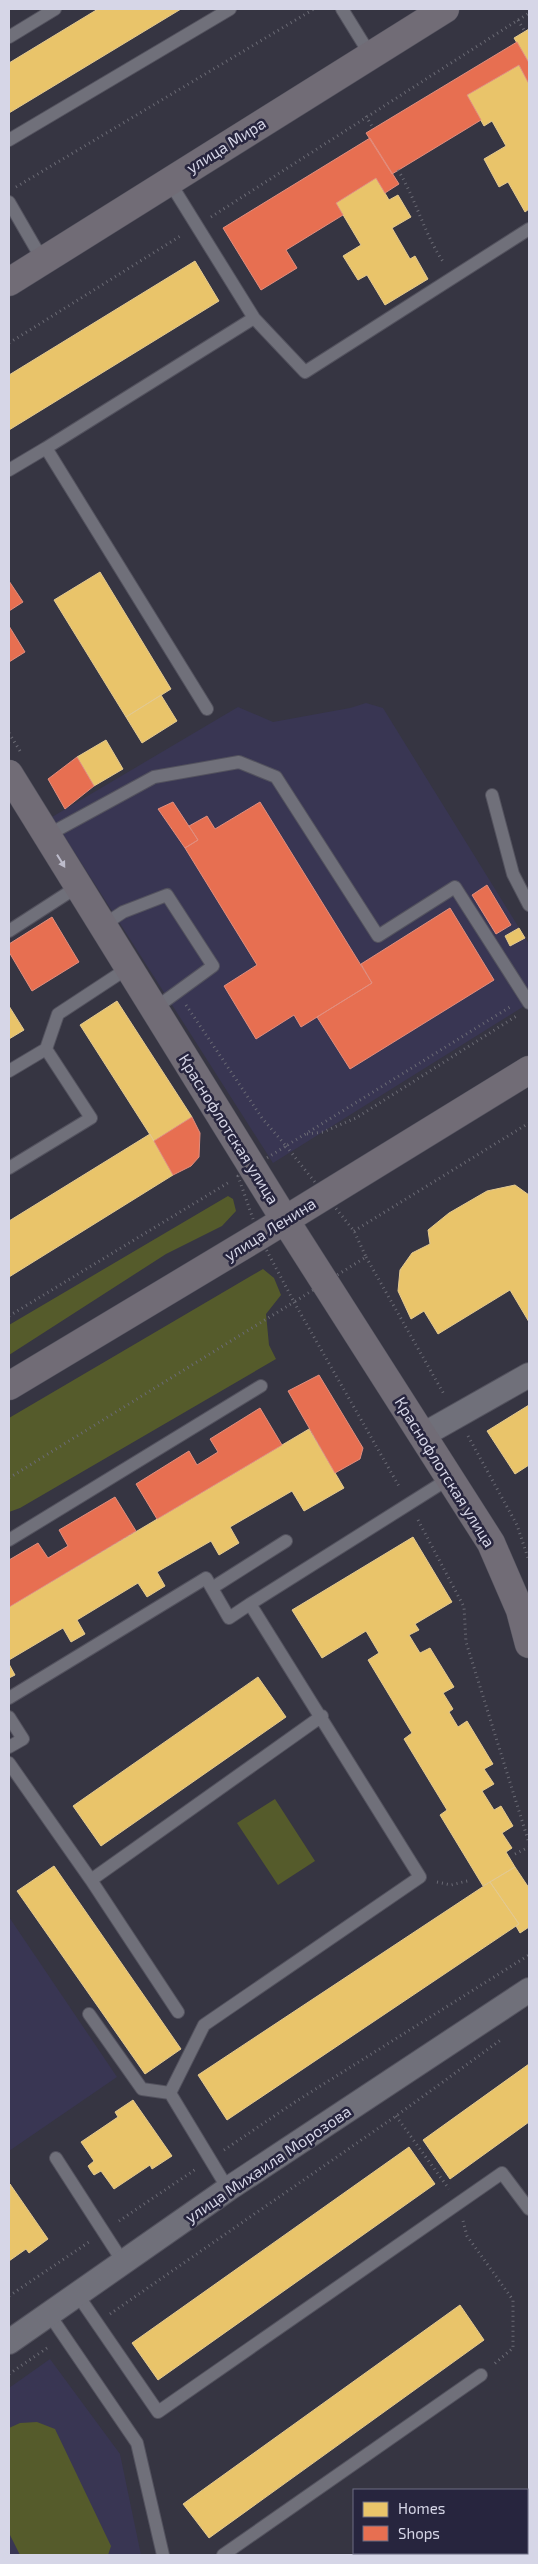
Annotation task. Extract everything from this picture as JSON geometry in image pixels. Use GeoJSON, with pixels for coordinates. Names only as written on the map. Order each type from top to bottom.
{"type":"FeatureCollection","features":[{"type":"Feature","properties":{"kind":"main road","name":"улица Мира"},"geometry":{"type":"LineString","coordinates":[[9,282],[445,9]]}},
{"type":"Feature","properties":{"kind":"main road","name":"Краснофлотская улица"},"geometry":{"type":"LineString","coordinates":[[9,774],[285,1220],[491,1543],[520,1610],[529,1644]]}},
{"type":"Feature","properties":{"kind":"main road","name":"улица Ленина"},"geometry":{"type":"LineString","coordinates":[[9,1386],[529,1070]]}},
{"type":"Feature","properties":{"kind":"street"},"geometry":{"type":"LineString","coordinates":[[422,1435],[529,1375]]}},
{"type":"Feature","properties":{"kind":"street","name":"улица Михаила Морозова"},"geometry":{"type":"LineString","coordinates":[[9,2342],[228,2190],[529,1990]]}},
{"type":"Feature","properties":{"kind":"lane"},"geometry":{"type":"LineString","coordinates":[[9,37],[55,9]]}},
{"type":"Feature","properties":{"kind":"lane"},"geometry":{"type":"LineString","coordinates":[[9,140],[230,9]]}},
{"type":"Feature","properties":{"kind":"lane"},"geometry":{"type":"LineString","coordinates":[[342,9],[370,56]]}},
{"type":"Feature","properties":{"kind":"lane"},"geometry":{"type":"LineString","coordinates":[[169,181],[254,318],[305,372],[529,229]]}},
{"type":"Feature","properties":{"kind":"lane"},"geometry":{"type":"LineString","coordinates":[[9,202],[43,261]]}},
{"type":"Feature","properties":{"kind":"lane"},"geometry":{"type":"LineString","coordinates":[[9,470],[254,318]]}},
{"type":"Feature","properties":{"kind":"lane"},"geometry":{"type":"LineString","coordinates":[[46,448],[206,709]]}},
{"type":"Feature","properties":{"kind":"lane"},"geometry":{"type":"LineString","coordinates":[[46,836],[154,778],[239,762],[276,777],[378,936],[455,887],[525,1005]]}},
{"type":"Feature","properties":{"kind":"lane"},"geometry":{"type":"LineString","coordinates":[[492,795],[513,874],[529,905]]}},
{"type":"Feature","properties":{"kind":"lane"},"geometry":{"type":"LineString","coordinates":[[9,930],[78,886]]}},
{"type":"Feature","properties":{"kind":"lane"},"geometry":{"type":"LineString","coordinates":[[102,926],[123,912],[167,896],[213,966],[154,1009]]}},
{"type":"Feature","properties":{"kind":"lane"},"geometry":{"type":"LineString","coordinates":[[9,1072],[46,1048],[58,1014],[128,968]]}},
{"type":"Feature","properties":{"kind":"lane"},"geometry":{"type":"LineString","coordinates":[[9,1168],[91,1118],[46,1048]]}},
{"type":"Feature","properties":{"kind":"lane"},"geometry":{"type":"LineString","coordinates":[[9,1540],[261,1386]]}},
{"type":"Feature","properties":{"kind":"lane"},"geometry":{"type":"LineString","coordinates":[[9,1698],[206,1578],[229,1618],[450,1478]]}},
{"type":"Feature","properties":{"kind":"lane"},"geometry":{"type":"LineString","coordinates":[[212,1588],[286,1541]]}},
{"type":"Feature","properties":{"kind":"lane"},"geometry":{"type":"LineString","coordinates":[[170,2093],[204,2025],[420,1877],[322,1716],[250,1604]]}},
{"type":"Feature","properties":{"kind":"lane"},"geometry":{"type":"LineString","coordinates":[[91,1880],[322,1716]]}},
{"type":"Feature","properties":{"kind":"lane"},"geometry":{"type":"LineString","coordinates":[[9,1718],[23,1739],[9,1747]]}},
{"type":"Feature","properties":{"kind":"lane"},"geometry":{"type":"LineString","coordinates":[[9,1763],[91,1880],[178,2012]]}},
{"type":"Feature","properties":{"kind":"lane"},"geometry":{"type":"LineString","coordinates":[[89,2014],[142,2088],[170,2093],[228,2190]]}},
{"type":"Feature","properties":{"kind":"lane"},"geometry":{"type":"LineString","coordinates":[[56,2158],[124,2262]]}},
{"type":"Feature","properties":{"kind":"lane"},"geometry":{"type":"LineString","coordinates":[[77,2294],[158,2412],[502,2173],[529,2209]]}},
{"type":"Feature","properties":{"kind":"lane"},"geometry":{"type":"LineString","coordinates":[[49,2314],[137,2443],[163,2555]]}},
{"type":"Feature","properties":{"kind":"lane"},"geometry":{"type":"LineString","coordinates":[[222,2555],[481,2375]]}},
{"type":"Feature","properties":{"kind":"path"},"geometry":{"type":"LineString","coordinates":[[9,192],[314,9]]}},
{"type":"Feature","properties":{"kind":"path"},"geometry":{"type":"LineString","coordinates":[[9,343],[198,226],[366,116],[529,14]]}},
{"type":"Feature","properties":{"kind":"path"},"geometry":{"type":"LineString","coordinates":[[518,20],[524,30]]}},
{"type":"Feature","properties":{"kind":"path"},"geometry":{"type":"LineString","coordinates":[[366,116],[373,128]]}},
{"type":"Feature","properties":{"kind":"path"},"geometry":{"type":"LineString","coordinates":[[398,170],[413,194],[431,244],[454,277]]}},
{"type":"Feature","properties":{"kind":"path"},"geometry":{"type":"LineString","coordinates":[[286,1146],[525,1005]]}},
{"type":"Feature","properties":{"kind":"path"},"geometry":{"type":"LineString","coordinates":[[307,1134],[323,1132],[356,1118],[525,1005]]}},
{"type":"Feature","properties":{"kind":"path"},"geometry":{"type":"LineString","coordinates":[[354,1231],[529,1123]]}},
{"type":"Feature","properties":{"kind":"path"},"geometry":{"type":"LineString","coordinates":[[9,1316],[238,1176]]}},
{"type":"Feature","properties":{"kind":"path"},"geometry":{"type":"LineString","coordinates":[[9,1478],[294,1302],[409,1504],[464,1607],[466,1642],[529,1843]]}},
{"type":"Feature","properties":{"kind":"path"},"geometry":{"type":"LineString","coordinates":[[515,1854],[529,1847]]}},
{"type":"Feature","properties":{"kind":"path"},"geometry":{"type":"LineString","coordinates":[[420,1877],[451,1885],[471,1880]]}},
{"type":"Feature","properties":{"kind":"path"},"geometry":{"type":"LineString","coordinates":[[9,2296],[295,2102],[529,1955]]}},
{"type":"Feature","properties":{"kind":"path"},"geometry":{"type":"LineString","coordinates":[[97,2323],[396,2116],[503,2038]]}},
{"type":"Feature","properties":{"kind":"path"},"geometry":{"type":"LineString","coordinates":[[396,2116],[459,2203],[467,2236],[512,2300],[513,2348],[481,2375]]}},
{"type":"Feature","properties":{"kind":"shaded area"},"geometry":{"type":"Polygon","coordinates":[[[366,703],[383,708],[529,944],[529,1003],[273,1163],[52,817],[238,707],[273,722],[350,708],[366,703]]]}},
{"type":"Feature","properties":{"kind":"shaded area"},"geometry":{"type":"Polygon","coordinates":[[[9,1917],[117,2077],[9,2151],[9,1917]]]}},
{"type":"Feature","properties":{"kind":"shaded area"},"geometry":{"type":"Polygon","coordinates":[[[50,2359],[120,2454],[141,2555],[9,2555],[9,2388],[50,2359]]]}},
{"type":"Feature","properties":{"kind":"green space"},"geometry":{"type":"Polygon","coordinates":[[[228,1196],[233,1199],[236,1211],[222,1226],[166,1254],[9,1355],[9,1325],[228,1196]]]}},
{"type":"Feature","properties":{"kind":"green space"},"geometry":{"type":"Polygon","coordinates":[[[263,1269],[274,1278],[281,1295],[266,1314],[269,1345],[276,1359],[20,1508],[9,1512],[9,1418],[263,1269]]]}},
{"type":"Feature","properties":{"kind":"green space"},"geometry":{"type":"Polygon","coordinates":[[[275,1799],[315,1861],[278,1885],[237,1823],[275,1799]]]}},
{"type":"Feature","properties":{"kind":"green space"},"geometry":{"type":"Polygon","coordinates":[[[37,2422],[55,2429],[111,2546],[108,2555],[20,2555],[9,2533],[9,2428],[20,2423],[37,2422]]]}},
{"type":"Feature","properties":{"kind":"building: Homes"},"geometry":{"type":"Polygon","coordinates":[[[98,9],[181,9],[9,113],[9,63],[98,9]]]}},
{"type":"Feature","properties":{"kind":"building: Homes"},"geometry":{"type":"Polygon","coordinates":[[[529,29],[529,63],[514,38],[529,29]]]}},
{"type":"Feature","properties":{"kind":"building: Homes"},"geometry":{"type":"Polygon","coordinates":[[[519,65],[529,84],[529,209],[525,212],[508,182],[499,187],[484,159],[506,146],[492,121],[484,126],[467,95],[519,65]]]}},
{"type":"Feature","properties":{"kind":"building: Homes"},"geometry":{"type":"Polygon","coordinates":[[[376,178],[389,200],[398,195],[411,217],[392,228],[410,259],[415,256],[428,279],[385,305],[367,275],[358,280],[343,256],[361,245],[336,203],[376,178]]]}},
{"type":"Feature","properties":{"kind":"building: Homes"},"geometry":{"type":"Polygon","coordinates":[[[195,261],[219,301],[9,430],[9,375],[195,261]]]}},
{"type":"Feature","properties":{"kind":"building: Homes"},"geometry":{"type":"Polygon","coordinates":[[[100,572],[171,689],[126,717],[54,600],[100,572]]]}},
{"type":"Feature","properties":{"kind":"building: Homes"},"geometry":{"type":"Polygon","coordinates":[[[161,695],[177,721],[142,743],[126,717],[161,695]]]}},
{"type":"Feature","properties":{"kind":"building: Homes"},"geometry":{"type":"Polygon","coordinates":[[[106,740],[123,769],[94,786],[77,757],[106,740]]]}},
{"type":"Feature","properties":{"kind":"building: Homes"},"geometry":{"type":"Polygon","coordinates":[[[519,928],[525,938],[510,946],[505,936],[519,928]]]}},
{"type":"Feature","properties":{"kind":"building: Homes"},"geometry":{"type":"Polygon","coordinates":[[[117,1001],[192,1117],[154,1141],[80,1025],[117,1001]]]}},
{"type":"Feature","properties":{"kind":"building: Homes"},"geometry":{"type":"Polygon","coordinates":[[[9,1006],[24,1030],[9,1039],[9,1006]]]}},
{"type":"Feature","properties":{"kind":"building: Homes"},"geometry":{"type":"Polygon","coordinates":[[[150,1134],[173,1175],[9,1277],[9,1221],[150,1134]]]}},
{"type":"Feature","properties":{"kind":"building: Homes"},"geometry":{"type":"Polygon","coordinates":[[[515,1185],[529,1195],[529,1322],[510,1290],[438,1334],[424,1311],[411,1319],[398,1291],[400,1270],[412,1253],[430,1244],[428,1230],[449,1213],[487,1191],[515,1185]]]}},
{"type":"Feature","properties":{"kind":"building: Homes"},"geometry":{"type":"Polygon","coordinates":[[[529,1405],[529,1465],[515,1474],[487,1431],[529,1405]]]}},
{"type":"Feature","properties":{"kind":"building: Homes"},"geometry":{"type":"Polygon","coordinates":[[[309,1429],[344,1488],[304,1511],[292,1491],[230,1527],[239,1543],[219,1555],[211,1541],[157,1572],[165,1586],[147,1597],[138,1583],[77,1620],[85,1634],[71,1642],[63,1628],[9,1660],[9,1607],[309,1429]]]}},
{"type":"Feature","properties":{"kind":"building: Homes"},"geometry":{"type":"Polygon","coordinates":[[[413,1537],[452,1602],[415,1624],[419,1630],[409,1635],[420,1653],[430,1648],[454,1687],[443,1693],[453,1709],[449,1712],[458,1727],[467,1721],[493,1764],[484,1769],[494,1784],[482,1791],[494,1810],[501,1806],[513,1826],[502,1833],[512,1848],[506,1852],[515,1867],[483,1886],[440,1815],[447,1810],[404,1739],[412,1733],[368,1660],[379,1653],[366,1631],[322,1658],[292,1610],[413,1537]]]}},
{"type":"Feature","properties":{"kind":"building: Homes"},"geometry":{"type":"Polygon","coordinates":[[[9,1664],[15,1675],[9,1678],[9,1664]]]}},
{"type":"Feature","properties":{"kind":"building: Homes"},"geometry":{"type":"Polygon","coordinates":[[[258,1677],[286,1717],[101,1846],[73,1806],[258,1677]]]}},
{"type":"Feature","properties":{"kind":"building: Homes"},"geometry":{"type":"Polygon","coordinates":[[[54,1866],[181,2049],[145,2074],[17,1891],[54,1866]]]}},
{"type":"Feature","properties":{"kind":"building: Homes"},"geometry":{"type":"Polygon","coordinates":[[[515,1867],[529,1888],[529,1927],[520,1933],[516,1926],[519,1924],[490,1882],[515,1867]]]}},
{"type":"Feature","properties":{"kind":"building: Homes"},"geometry":{"type":"Polygon","coordinates":[[[490,1882],[519,1924],[227,2120],[198,2075],[490,1882]]]}},
{"type":"Feature","properties":{"kind":"building: Homes"},"geometry":{"type":"Polygon","coordinates":[[[529,2064],[529,2122],[450,2179],[423,2140],[529,2064]]]}},
{"type":"Feature","properties":{"kind":"building: Homes"},"geometry":{"type":"Polygon","coordinates":[[[133,2100],[172,2156],[152,2169],[150,2165],[114,2189],[101,2171],[94,2175],[91,2171],[88,2166],[94,2161],[81,2142],[118,2117],[115,2112],[133,2100]]]}},
{"type":"Feature","properties":{"kind":"building: Homes"},"geometry":{"type":"Polygon","coordinates":[[[409,2147],[435,2184],[158,2380],[132,2343],[409,2147]]]}},
{"type":"Feature","properties":{"kind":"building: Homes"},"geometry":{"type":"Polygon","coordinates":[[[10,2184],[48,2239],[29,2253],[26,2249],[9,2261],[10,2184]]]}},
{"type":"Feature","properties":{"kind":"building: Homes"},"geometry":{"type":"Polygon","coordinates":[[[460,2305],[484,2340],[209,2538],[183,2504],[460,2305]]]}},
{"type":"Feature","properties":{"kind":"building: Homes"},"geometry":{"type":"Polygon","coordinates":[[[386,2554],[458,2554],[456,2555],[385,2555],[386,2554]]]}},
{"type":"Feature","properties":{"kind":"building: Shops"},"geometry":{"type":"Polygon","coordinates":[[[517,42],[529,63],[529,84],[519,65],[467,95],[481,120],[392,174],[366,133],[517,42]]]}},
{"type":"Feature","properties":{"kind":"building: Shops"},"geometry":{"type":"Polygon","coordinates":[[[370,138],[399,184],[385,193],[376,178],[336,203],[343,215],[286,250],[297,268],[261,290],[223,228],[370,138]]]}},
{"type":"Feature","properties":{"kind":"building: Shops"},"geometry":{"type":"Polygon","coordinates":[[[9,581],[23,602],[9,611],[9,581]]]}},
{"type":"Feature","properties":{"kind":"building: Shops"},"geometry":{"type":"Polygon","coordinates":[[[9,626],[25,652],[9,662],[9,626]]]}},
{"type":"Feature","properties":{"kind":"building: Shops"},"geometry":{"type":"Polygon","coordinates":[[[77,757],[94,786],[65,809],[48,779],[77,757]]]}},
{"type":"Feature","properties":{"kind":"building: Shops"},"geometry":{"type":"Polygon","coordinates":[[[173,802],[198,840],[185,848],[158,809],[173,802]]]}},
{"type":"Feature","properties":{"kind":"building: Shops"},"geometry":{"type":"Polygon","coordinates":[[[260,802],[372,983],[301,1027],[294,1015],[256,1039],[224,986],[257,965],[185,848],[198,840],[189,826],[207,816],[215,829],[260,802]]]}},
{"type":"Feature","properties":{"kind":"building: Shops"},"geometry":{"type":"Polygon","coordinates":[[[487,885],[511,925],[496,934],[472,895],[487,885]]]}},
{"type":"Feature","properties":{"kind":"building: Shops"},"geometry":{"type":"Polygon","coordinates":[[[450,908],[494,980],[350,1069],[317,1017],[372,983],[361,964],[450,908]]]}},
{"type":"Feature","properties":{"kind":"building: Shops"},"geometry":{"type":"Polygon","coordinates":[[[52,917],[79,962],[32,991],[9,952],[9,944],[52,917]]]}},
{"type":"Feature","properties":{"kind":"building: Shops"},"geometry":{"type":"Polygon","coordinates":[[[192,1117],[200,1133],[199,1157],[191,1166],[173,1175],[154,1141],[192,1117]]]}},
{"type":"Feature","properties":{"kind":"building: Shops"},"geometry":{"type":"Polygon","coordinates":[[[319,1375],[363,1448],[360,1459],[335,1473],[288,1391],[319,1375]]]}},
{"type":"Feature","properties":{"kind":"building: Shops"},"geometry":{"type":"Polygon","coordinates":[[[260,1408],[282,1445],[157,1519],[136,1484],[189,1451],[197,1465],[218,1452],[210,1439],[260,1408]]]}},
{"type":"Feature","properties":{"kind":"building: Shops"},"geometry":{"type":"Polygon","coordinates":[[[115,1497],[136,1531],[9,1607],[9,1560],[38,1543],[48,1558],[68,1546],[59,1530],[115,1497]]]}}]}
